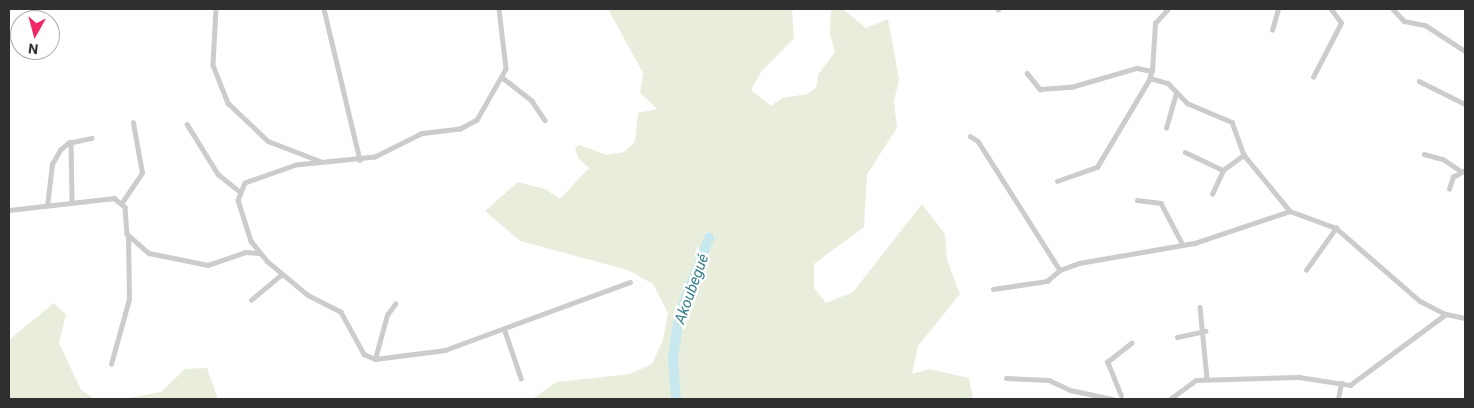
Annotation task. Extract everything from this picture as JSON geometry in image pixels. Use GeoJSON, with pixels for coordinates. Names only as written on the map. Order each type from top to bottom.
{"type":"FeatureCollection","features":[{"type":"Feature","properties":{"kind":"street"},"geometry":{"type":"LineString","coordinates":[[216,9],[211,53],[221,90],[253,130],[299,154],[322,162]]}},
{"type":"Feature","properties":{"kind":"street"},"geometry":{"type":"LineString","coordinates":[[324,9],[360,160]]}},
{"type":"Feature","properties":{"kind":"street"},"geometry":{"type":"LineString","coordinates":[[238,190],[245,183],[296,165],[375,157],[421,134],[471,125],[503,78],[507,58],[499,9]]}},
{"type":"Feature","properties":{"kind":"street"},"geometry":{"type":"LineString","coordinates":[[1057,181],[1097,167],[1129,106],[1150,78],[1156,23],[1168,9]]}},
{"type":"Feature","properties":{"kind":"street"},"geometry":{"type":"LineString","coordinates":[[1272,30],[1278,9]]}},
{"type":"Feature","properties":{"kind":"street"},"geometry":{"type":"LineString","coordinates":[[1312,77],[1341,23],[1331,9]]}},
{"type":"Feature","properties":{"kind":"street"},"geometry":{"type":"LineString","coordinates":[[1393,9],[1404,21],[1425,25],[1465,51]]}},
{"type":"Feature","properties":{"kind":"street"},"geometry":{"type":"LineString","coordinates":[[1027,73],[1040,88],[1071,86],[1137,68],[1152,71]]}},
{"type":"Feature","properties":{"kind":"street"},"geometry":{"type":"LineString","coordinates":[[503,78],[532,101],[545,120]]}},
{"type":"Feature","properties":{"kind":"street"},"geometry":{"type":"LineString","coordinates":[[1150,78],[1168,83],[1176,94],[1232,122],[1244,155],[1290,210],[1336,228],[1420,301],[1446,314],[1465,318]]}},
{"type":"Feature","properties":{"kind":"street"},"geometry":{"type":"LineString","coordinates":[[1419,81],[1465,104]]}},
{"type":"Feature","properties":{"kind":"street"},"geometry":{"type":"LineString","coordinates":[[1166,128],[1176,94]]}},
{"type":"Feature","properties":{"kind":"street"},"geometry":{"type":"LineString","coordinates":[[111,364],[129,299],[132,271],[123,201],[142,173],[133,123]]}},
{"type":"Feature","properties":{"kind":"street"},"geometry":{"type":"LineString","coordinates":[[187,124],[218,174],[238,190],[251,241],[259,254],[308,295],[341,312],[364,354],[375,359],[431,353],[504,331],[630,282]]}},
{"type":"Feature","properties":{"kind":"street"},"geometry":{"type":"LineString","coordinates":[[970,136],[978,141],[1060,270]]}},
{"type":"Feature","properties":{"kind":"street"},"geometry":{"type":"LineString","coordinates":[[47,206],[52,164],[71,142],[91,138]]}},
{"type":"Feature","properties":{"kind":"street"},"geometry":{"type":"LineString","coordinates":[[71,142],[72,200]]}},
{"type":"Feature","properties":{"kind":"street"},"geometry":{"type":"LineString","coordinates":[[1185,152],[1223,170]]}},
{"type":"Feature","properties":{"kind":"street"},"geometry":{"type":"LineString","coordinates":[[296,165],[299,154]]}},
{"type":"Feature","properties":{"kind":"street"},"geometry":{"type":"LineString","coordinates":[[1424,154],[1443,158],[1463,170],[1449,189]]}},
{"type":"Feature","properties":{"kind":"street"},"geometry":{"type":"LineString","coordinates":[[1212,194],[1223,170],[1244,155]]}},
{"type":"Feature","properties":{"kind":"street"},"geometry":{"type":"LineString","coordinates":[[9,210],[47,206],[72,200],[108,197],[123,201]]}},
{"type":"Feature","properties":{"kind":"street"},"geometry":{"type":"LineString","coordinates":[[1137,200],[1161,203],[1183,245]]}},
{"type":"Feature","properties":{"kind":"street"},"geometry":{"type":"LineString","coordinates":[[992,289],[1037,284],[1060,270],[1183,245],[1290,210]]}},
{"type":"Feature","properties":{"kind":"street"},"geometry":{"type":"LineString","coordinates":[[1306,270],[1336,228]]}},
{"type":"Feature","properties":{"kind":"street"},"geometry":{"type":"LineString","coordinates":[[127,234],[149,253],[186,262],[214,264],[245,252],[259,254]]}},
{"type":"Feature","properties":{"kind":"street"},"geometry":{"type":"LineString","coordinates":[[245,252],[251,241]]}},
{"type":"Feature","properties":{"kind":"street"},"geometry":{"type":"LineString","coordinates":[[252,300],[282,274]]}},
{"type":"Feature","properties":{"kind":"street"},"geometry":{"type":"LineString","coordinates":[[375,359],[386,315],[395,304]]}},
{"type":"Feature","properties":{"kind":"street"},"geometry":{"type":"LineString","coordinates":[[1200,307],[1204,331],[1207,379]]}},
{"type":"Feature","properties":{"kind":"street"},"geometry":{"type":"LineString","coordinates":[[1170,399],[1187,383],[1207,379],[1299,377],[1341,383],[1358,382],[1446,314]]}},
{"type":"Feature","properties":{"kind":"street"},"geometry":{"type":"LineString","coordinates":[[504,331],[521,378]]}},
{"type":"Feature","properties":{"kind":"street"},"geometry":{"type":"LineString","coordinates":[[1177,337],[1204,331]]}},
{"type":"Feature","properties":{"kind":"street"},"geometry":{"type":"LineString","coordinates":[[1006,378],[1049,380],[1070,390],[1113,399],[1122,398],[1107,362],[1131,343]]}},
{"type":"Feature","properties":{"kind":"street"},"geometry":{"type":"LineString","coordinates":[[1338,399],[1341,383]]}},
{"type":"Feature","properties":{"kind":"green space"},"geometry":{"type":"Polygon","coordinates":[[[608,9],[792,9],[794,38],[761,72],[751,90],[771,106],[782,98],[807,94],[816,88],[818,75],[835,52],[830,34],[831,9],[843,9],[866,28],[888,19],[899,79],[894,101],[897,128],[867,174],[864,227],[814,264],[814,288],[826,303],[853,292],[922,204],[945,234],[947,260],[960,294],[918,346],[912,374],[930,369],[969,378],[973,399],[532,399],[557,382],[630,374],[652,364],[663,340],[668,313],[653,284],[628,270],[520,241],[485,211],[518,182],[545,189],[560,199],[589,168],[579,159],[575,149],[579,145],[607,155],[624,152],[635,142],[638,113],[657,109],[640,93],[643,73],[608,9]]]}},
{"type":"Feature","properties":{"kind":"green space"},"geometry":{"type":"Polygon","coordinates":[[[54,303],[66,315],[59,343],[81,390],[95,399],[9,399],[9,340],[54,303]]]}},
{"type":"Feature","properties":{"kind":"green space"},"geometry":{"type":"Polygon","coordinates":[[[207,368],[218,399],[123,399],[161,392],[185,369],[207,368]]]}},
{"type":"Feature","properties":{"kind":"waterway","name":"Akoubegué"},"geometry":{"type":"LineString","coordinates":[[676,399],[673,358],[679,316],[709,238]]}}]}
